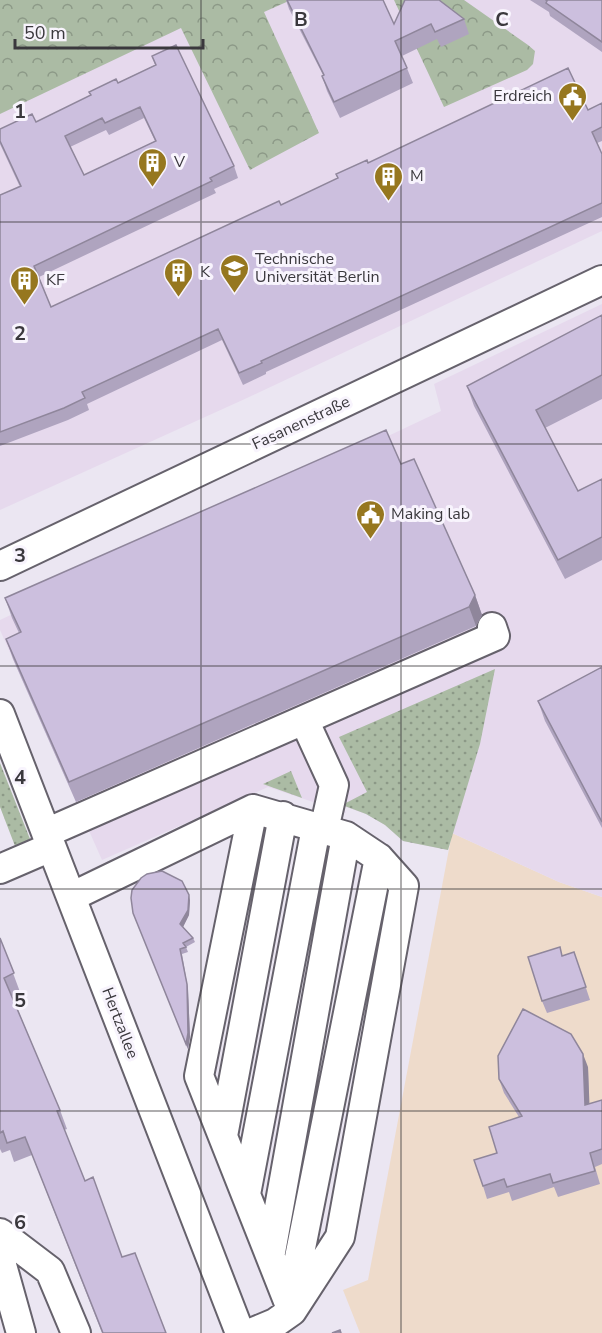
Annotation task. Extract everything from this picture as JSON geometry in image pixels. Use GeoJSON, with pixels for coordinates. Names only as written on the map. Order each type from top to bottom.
{"type":"FeatureCollection","features":[{"type":"Feature","properties":{"kind":"street","name":"Fasanenstraße"},"geometry":{"type":"LineString","coordinates":[[0,566],[602,280]]}},
{"type":"Feature","properties":{"kind":"street"},"geometry":{"type":"LineString","coordinates":[[57,862],[305,722],[495,636],[492,627]]}},
{"type":"Feature","properties":{"kind":"street","name":"Hertzallee"},"geometry":{"type":"LineString","coordinates":[[0,714],[240,1333]]}},
{"type":"Feature","properties":{"kind":"street"},"geometry":{"type":"LineString","coordinates":[[271,1252],[329,831],[333,785],[305,722]]}},
{"type":"Feature","properties":{"kind":"street"},"geometry":{"type":"LineString","coordinates":[[253,809],[199,1076],[291,1307]]}},
{"type":"Feature","properties":{"kind":"street"},"geometry":{"type":"LineString","coordinates":[[2,866],[57,862],[253,809],[329,831],[379,858],[404,886],[340,1237],[291,1307],[275,1323],[251,1333]]}},
{"type":"Feature","properties":{"kind":"street"},"geometry":{"type":"LineString","coordinates":[[223,1136],[283,816]]}},
{"type":"Feature","properties":{"kind":"street"},"geometry":{"type":"LineString","coordinates":[[246,1194],[329,831]]}},
{"type":"Feature","properties":{"kind":"street"},"geometry":{"type":"LineString","coordinates":[[0,1233],[50,1271],[76,1333]]}},
{"type":"Feature","properties":{"kind":"street"},"geometry":{"type":"LineString","coordinates":[[0,1258],[21,1333]]}},
{"type":"Feature","properties":{"kind":"shaded area","name":"Technische Universität Berlin"},"geometry":{"type":"Polygon","coordinates":[[[0,0],[602,0],[602,231],[247,398],[0,510],[0,0]]]}},
{"type":"Feature","properties":{"kind":"shaded area"},"geometry":{"type":"Polygon","coordinates":[[[602,304],[602,897],[559,882],[452,833],[448,850],[403,841],[385,825],[366,814],[343,806],[346,813],[268,787],[102,860],[0,630],[0,620],[441,411],[434,384],[602,304]]]}},
{"type":"Feature","properties":{"kind":"shaded area"},"geometry":{"type":"Polygon","coordinates":[[[452,833],[559,882],[602,897],[602,1333],[360,1333],[343,1290],[368,1280],[452,833]]]}},
{"type":"Feature","properties":{"kind":"green space"},"geometry":{"type":"Polygon","coordinates":[[[0,0],[291,0],[264,12],[319,133],[250,170],[181,28],[0,114],[0,0]]]}},
{"type":"Feature","properties":{"kind":"green space"},"geometry":{"type":"Polygon","coordinates":[[[394,0],[464,0],[535,51],[533,64],[527,70],[444,107],[394,0]]]}},
{"type":"Feature","properties":{"kind":"green space"},"geometry":{"type":"Polygon","coordinates":[[[495,669],[480,744],[448,850],[403,841],[385,825],[366,814],[342,805],[367,792],[339,737],[495,669]]]}},
{"type":"Feature","properties":{"kind":"green space"},"geometry":{"type":"Polygon","coordinates":[[[0,763],[30,839],[15,846],[0,807],[0,763]]]}},
{"type":"Feature","properties":{"kind":"green space"},"geometry":{"type":"Polygon","coordinates":[[[291,771],[302,798],[263,784],[291,771]]]}},
{"type":"Feature","properties":{"kind":"building"},"geometry":{"type":"Polygon","coordinates":[[[287,0],[383,0],[394,24],[405,0],[439,0],[464,19],[435,32],[431,24],[395,41],[407,68],[334,102],[322,76],[324,75],[287,0]]]}},
{"type":"Feature","properties":{"kind":"building"},"geometry":{"type":"Polygon","coordinates":[[[546,0],[602,0],[602,42],[546,3],[546,0]]]}},
{"type":"Feature","properties":{"kind":"building"},"geometry":{"type":"Polygon","coordinates":[[[176,45],[234,166],[210,178],[212,181],[34,266],[51,307],[279,201],[281,205],[338,178],[336,174],[367,160],[368,163],[568,68],[588,110],[602,103],[602,127],[592,132],[602,154],[602,203],[239,373],[218,329],[82,392],[85,398],[64,408],[0,432],[0,195],[21,186],[0,141],[0,129],[32,114],[36,122],[91,95],[89,92],[116,79],[118,83],[156,65],[152,56],[176,45]],[[140,107],[105,123],[102,118],[65,136],[84,175],[156,141],[140,107]]]}},
{"type":"Feature","properties":{"kind":"building"},"geometry":{"type":"Polygon","coordinates":[[[602,315],[602,375],[536,410],[578,491],[602,479],[602,537],[558,560],[467,386],[602,315]]]}},
{"type":"Feature","properties":{"kind":"building"},"geometry":{"type":"Polygon","coordinates":[[[386,430],[401,464],[414,459],[475,595],[469,607],[69,782],[6,639],[21,632],[5,598],[386,430]]]}},
{"type":"Feature","properties":{"kind":"building"},"geometry":{"type":"Polygon","coordinates":[[[602,667],[602,822],[538,701],[602,667]]]}},
{"type":"Feature","properties":{"kind":"building"},"geometry":{"type":"Polygon","coordinates":[[[162,871],[182,881],[189,895],[188,910],[180,924],[193,938],[183,943],[186,947],[180,949],[187,984],[188,1033],[186,1044],[133,913],[132,890],[147,874],[162,871]]]}},
{"type":"Feature","properties":{"kind":"building"},"geometry":{"type":"Polygon","coordinates":[[[0,938],[14,973],[4,978],[60,1110],[57,1111],[85,1181],[93,1177],[122,1257],[135,1253],[166,1333],[103,1333],[25,1137],[7,1143],[3,1131],[0,1133],[0,938]]]}},
{"type":"Feature","properties":{"kind":"building"},"geometry":{"type":"Polygon","coordinates":[[[560,947],[562,956],[574,952],[586,987],[542,1001],[528,957],[560,947]]]}},
{"type":"Feature","properties":{"kind":"building"},"geometry":{"type":"Polygon","coordinates":[[[523,1009],[571,1034],[583,1054],[585,1105],[602,1100],[602,1149],[590,1153],[595,1171],[553,1183],[550,1174],[507,1187],[504,1179],[483,1186],[474,1160],[497,1153],[489,1127],[522,1116],[499,1079],[498,1056],[523,1009]]]}},
{"type":"Feature","properties":{"kind":"place","name":"Erdreich"},"geometry":{"type":"Point","coordinates":[573,122]}},
{"type":"Feature","properties":{"kind":"place","name":"V"},"geometry":{"type":"Point","coordinates":[153,188]}},
{"type":"Feature","properties":{"kind":"place","name":"M"},"geometry":{"type":"Point","coordinates":[389,202]}},
{"type":"Feature","properties":{"kind":"place","name":"Technische Universität Berlin"},"geometry":{"type":"Point","coordinates":[234,294]}},
{"type":"Feature","properties":{"kind":"place","name":"K"},"geometry":{"type":"Point","coordinates":[179,298]}},
{"type":"Feature","properties":{"kind":"place","name":"KF"},"geometry":{"type":"Point","coordinates":[25,306]}},
{"type":"Feature","properties":{"kind":"place","name":"Making lab"},"geometry":{"type":"Point","coordinates":[370,540]}}]}
